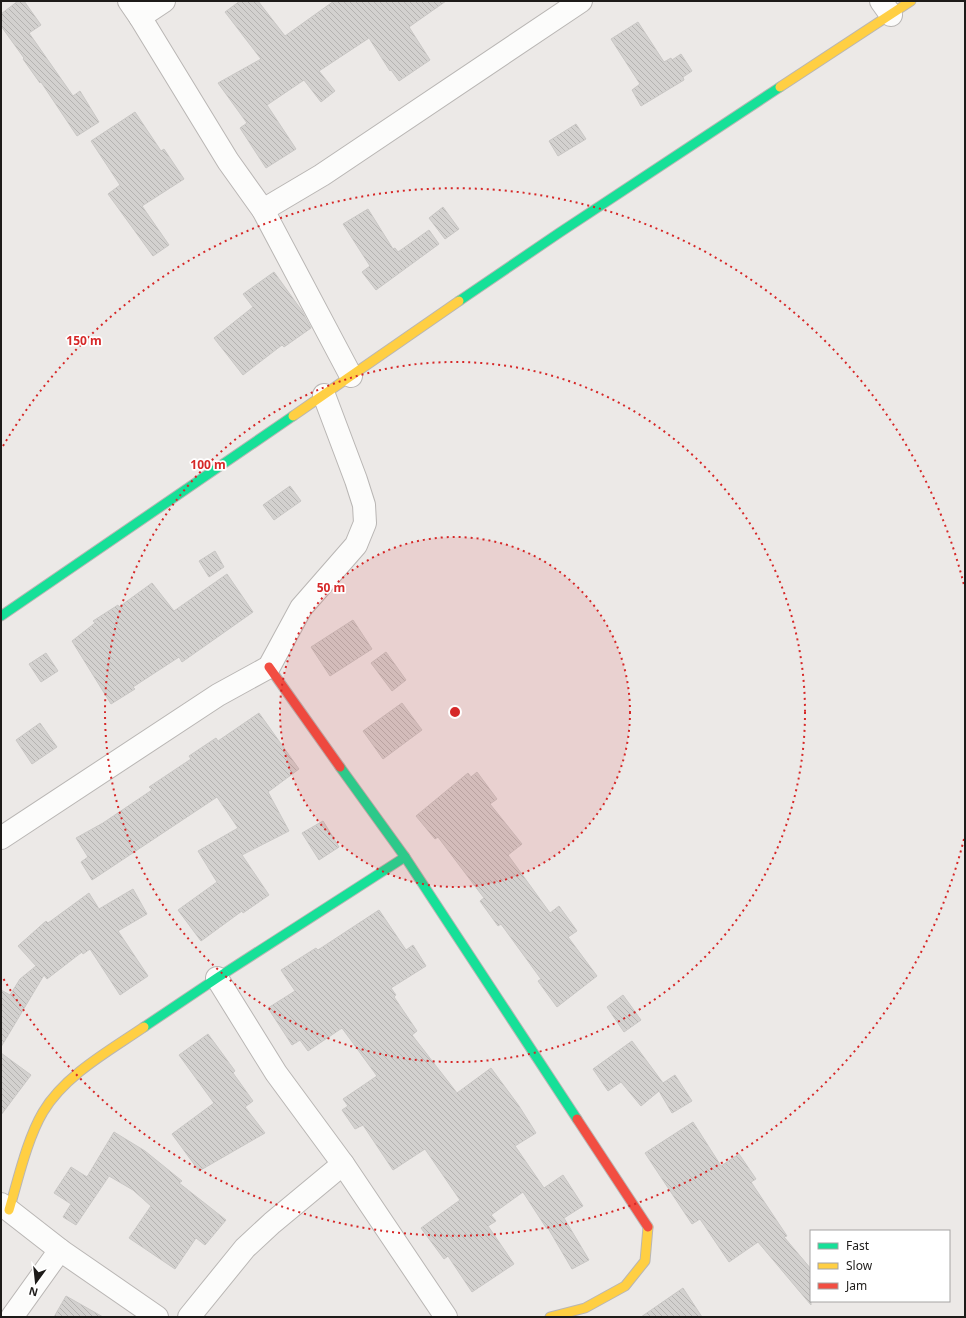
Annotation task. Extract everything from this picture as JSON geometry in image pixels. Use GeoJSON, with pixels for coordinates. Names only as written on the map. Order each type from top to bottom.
{"type":"FeatureCollection","features":[{"type":"Feature","properties":{"kind":"street"},"geometry":{"type":"LineString","coordinates":[[164,1],[135,9],[228,161],[263,210],[350,376]]}},
{"type":"Feature","properties":{"kind":"street"},"geometry":{"type":"LineString","coordinates":[[263,210],[322,175],[581,1]]}},
{"type":"Feature","properties":{"kind":"street"},"geometry":{"type":"LineString","coordinates":[[1,616],[886,8],[911,1]]}},
{"type":"Feature","properties":{"kind":"street"},"geometry":{"type":"LineString","coordinates":[[1,838],[218,695],[269,667],[301,608],[356,545],[365,523],[364,505],[356,480],[324,395]]}},
{"type":"Feature","properties":{"kind":"street"},"geometry":{"type":"LineString","coordinates":[[269,667],[405,857],[648,1227],[645,1261],[625,1286],[585,1308],[550,1317]]}},
{"type":"Feature","properties":{"kind":"street"},"geometry":{"type":"LineString","coordinates":[[157,1317],[60,1250],[5,1207],[32,1136],[43,1112],[62,1088],[82,1069],[217,978],[405,857]]}},
{"type":"Feature","properties":{"kind":"street"},"geometry":{"type":"LineString","coordinates":[[217,978],[276,1073],[343,1164],[446,1317]]}},
{"type":"Feature","properties":{"kind":"street"},"geometry":{"type":"LineString","coordinates":[[189,1317],[245,1248],[272,1223],[343,1164]]}},
{"type":"Feature","properties":{"kind":"street"},"geometry":{"type":"LineString","coordinates":[[12,1317],[60,1250]]}},
{"type":"Feature","properties":{"kind":"building"},"geometry":{"type":"Polygon","coordinates":[[[18,1],[24,1],[41,25],[29,33],[73,96],[80,91],[99,122],[77,136],[1,26],[1,14],[18,1]]]}},
{"type":"Feature","properties":{"kind":"building"},"geometry":{"type":"Polygon","coordinates":[[[240,1],[258,1],[285,36],[334,1],[446,1],[409,27],[430,60],[399,81],[391,70],[390,71],[369,38],[319,71],[335,91],[321,102],[304,80],[267,105],[296,149],[266,168],[240,128],[247,123],[218,83],[261,59],[225,12],[240,1]]]}},
{"type":"Feature","properties":{"kind":"building"},"geometry":{"type":"Polygon","coordinates":[[[638,22],[664,62],[671,58],[672,60],[681,54],[692,71],[683,77],[684,80],[641,106],[632,90],[640,84],[611,39],[638,22]]]}},
{"type":"Feature","properties":{"kind":"building"},"geometry":{"type":"Polygon","coordinates":[[[135,112],[161,151],[164,149],[184,179],[142,206],[169,245],[153,256],[108,194],[120,185],[91,141],[135,112]]]}},
{"type":"Feature","properties":{"kind":"building"},"geometry":{"type":"Polygon","coordinates":[[[576,124],[586,139],[558,156],[549,141],[576,124]]]}},
{"type":"Feature","properties":{"kind":"building"},"geometry":{"type":"Polygon","coordinates":[[[443,207],[459,229],[445,239],[429,218],[443,207]]]}},
{"type":"Feature","properties":{"kind":"building"},"geometry":{"type":"Polygon","coordinates":[[[368,209],[393,249],[395,248],[398,252],[429,230],[439,244],[376,290],[362,272],[370,266],[343,224],[368,209]]]}},
{"type":"Feature","properties":{"kind":"building"},"geometry":{"type":"Polygon","coordinates":[[[274,272],[302,311],[311,328],[284,347],[282,345],[243,375],[214,338],[253,307],[243,294],[274,272]]]}},
{"type":"Feature","properties":{"kind":"building"},"geometry":{"type":"Polygon","coordinates":[[[290,486],[301,501],[274,520],[263,505],[290,486]]]}},
{"type":"Feature","properties":{"kind":"building"},"geometry":{"type":"Polygon","coordinates":[[[215,551],[224,567],[209,577],[199,561],[215,551]]]}},
{"type":"Feature","properties":{"kind":"building"},"geometry":{"type":"Polygon","coordinates":[[[227,574],[253,612],[182,662],[179,657],[133,687],[135,689],[111,704],[72,641],[95,623],[93,621],[118,605],[119,607],[152,583],[174,611],[227,574]]]}},
{"type":"Feature","properties":{"kind":"building"},"geometry":{"type":"Polygon","coordinates":[[[353,620],[372,649],[330,676],[311,647],[353,620]]]}},
{"type":"Feature","properties":{"kind":"building"},"geometry":{"type":"Polygon","coordinates":[[[386,652],[406,680],[392,691],[371,663],[386,652]]]}},
{"type":"Feature","properties":{"kind":"building"},"geometry":{"type":"Polygon","coordinates":[[[46,653],[58,671],[41,682],[29,664],[46,653]]]}},
{"type":"Feature","properties":{"kind":"building"},"geometry":{"type":"Polygon","coordinates":[[[402,703],[422,730],[383,759],[363,731],[402,703]]]}},
{"type":"Feature","properties":{"kind":"building"},"geometry":{"type":"Polygon","coordinates":[[[259,713],[299,769],[268,792],[289,831],[242,855],[269,895],[243,913],[242,911],[201,941],[178,910],[217,882],[198,851],[238,828],[217,797],[92,880],[81,862],[88,857],[76,838],[103,823],[152,790],[149,787],[191,759],[189,756],[216,738],[218,741],[259,713]]]}},
{"type":"Feature","properties":{"kind":"building"},"geometry":{"type":"Polygon","coordinates":[[[40,723],[57,747],[32,764],[16,740],[40,723]]]}},
{"type":"Feature","properties":{"kind":"building"},"geometry":{"type":"Polygon","coordinates":[[[477,772],[497,799],[490,804],[522,844],[508,855],[550,913],[559,906],[577,931],[568,937],[597,976],[557,1007],[538,981],[541,979],[501,924],[498,926],[480,901],[484,898],[438,837],[435,839],[416,816],[468,773],[471,777],[477,772]]]}},
{"type":"Feature","properties":{"kind":"building"},"geometry":{"type":"Polygon","coordinates":[[[323,821],[339,847],[319,860],[302,833],[323,821]]]}},
{"type":"Feature","properties":{"kind":"building"},"geometry":{"type":"Polygon","coordinates":[[[133,889],[147,914],[118,931],[148,976],[120,995],[90,949],[83,954],[82,952],[47,979],[44,975],[1,1047],[1,990],[10,995],[20,979],[36,966],[18,946],[46,921],[48,923],[89,893],[99,909],[133,889]]]}},
{"type":"Feature","properties":{"kind":"building"},"geometry":{"type":"Polygon","coordinates":[[[379,910],[406,950],[413,945],[426,966],[391,988],[396,995],[394,997],[417,1031],[412,1035],[457,1093],[491,1068],[519,1106],[536,1133],[515,1146],[544,1188],[563,1175],[583,1206],[564,1218],[589,1260],[572,1269],[548,1228],[547,1229],[523,1192],[491,1215],[496,1221],[488,1226],[514,1264],[472,1292],[448,1256],[444,1259],[421,1228],[460,1200],[425,1149],[393,1170],[363,1125],[355,1129],[342,1110],[348,1106],[343,1099],[377,1076],[342,1028],[308,1051],[300,1040],[292,1045],[268,1008],[295,991],[281,970],[316,948],[318,950],[379,910]]]}},
{"type":"Feature","properties":{"kind":"building"},"geometry":{"type":"Polygon","coordinates":[[[623,995],[641,1020],[624,1032],[607,1007],[623,995]]]}},
{"type":"Feature","properties":{"kind":"building"},"geometry":{"type":"Polygon","coordinates":[[[208,1034],[235,1071],[233,1073],[253,1101],[245,1107],[265,1133],[199,1171],[172,1134],[214,1103],[179,1055],[208,1034]]]}},
{"type":"Feature","properties":{"kind":"building"},"geometry":{"type":"Polygon","coordinates":[[[632,1041],[663,1083],[675,1075],[692,1101],[672,1113],[659,1091],[641,1106],[621,1082],[608,1091],[593,1069],[632,1041]]]}},
{"type":"Feature","properties":{"kind":"building"},"geometry":{"type":"Polygon","coordinates":[[[1,1053],[31,1075],[1,1115],[1,1053]]]}},
{"type":"Feature","properties":{"kind":"building"},"geometry":{"type":"Polygon","coordinates":[[[693,1122],[721,1166],[739,1154],[756,1179],[751,1182],[787,1236],[784,1237],[810,1268],[811,1305],[758,1242],[729,1262],[700,1219],[692,1224],[645,1153],[693,1122]]]}},
{"type":"Feature","properties":{"kind":"building"},"geometry":{"type":"Polygon","coordinates":[[[114,1132],[145,1151],[182,1181],[179,1183],[226,1220],[205,1245],[196,1238],[175,1269],[129,1238],[151,1206],[133,1190],[109,1176],[76,1225],[63,1217],[71,1204],[54,1193],[71,1167],[87,1177],[114,1132]]]}},
{"type":"Feature","properties":{"kind":"building"},"geometry":{"type":"Polygon","coordinates":[[[683,1288],[702,1317],[641,1317],[683,1288]]]}},
{"type":"Feature","properties":{"kind":"building"},"geometry":{"type":"Polygon","coordinates":[[[66,1296],[103,1317],[54,1317],[66,1296]]]}},
{"type":"Feature","properties":{"kind":"traffic: fast"},"geometry":{"type":"LineString","coordinates":[[459,301],[780,87]]}},
{"type":"Feature","properties":{"kind":"traffic: fast"},"geometry":{"type":"LineString","coordinates":[[1,616],[293,416]]}},
{"type":"Feature","properties":{"kind":"traffic: fast"},"geometry":{"type":"LineString","coordinates":[[340,767],[405,857],[577,1119]]}},
{"type":"Feature","properties":{"kind":"traffic: fast"},"geometry":{"type":"LineString","coordinates":[[144,1027],[217,978],[405,857]]}},
{"type":"Feature","properties":{"kind":"traffic: slow"},"geometry":{"type":"LineString","coordinates":[[780,87],[911,1]]}},
{"type":"Feature","properties":{"kind":"traffic: slow"},"geometry":{"type":"LineString","coordinates":[[293,416],[459,301]]}},
{"type":"Feature","properties":{"kind":"traffic: slow"},"geometry":{"type":"LineString","coordinates":[[9,1210],[32,1134],[43,1112],[52,1099],[75,1075],[144,1027]]}},
{"type":"Feature","properties":{"kind":"traffic: slow"},"geometry":{"type":"LineString","coordinates":[[550,1317],[585,1308],[625,1286],[645,1261],[648,1227]]}},
{"type":"Feature","properties":{"kind":"traffic: jam"},"geometry":{"type":"LineString","coordinates":[[269,667],[340,767]]}},
{"type":"Feature","properties":{"kind":"traffic: jam"},"geometry":{"type":"LineString","coordinates":[[577,1119],[648,1227]]}}]}
